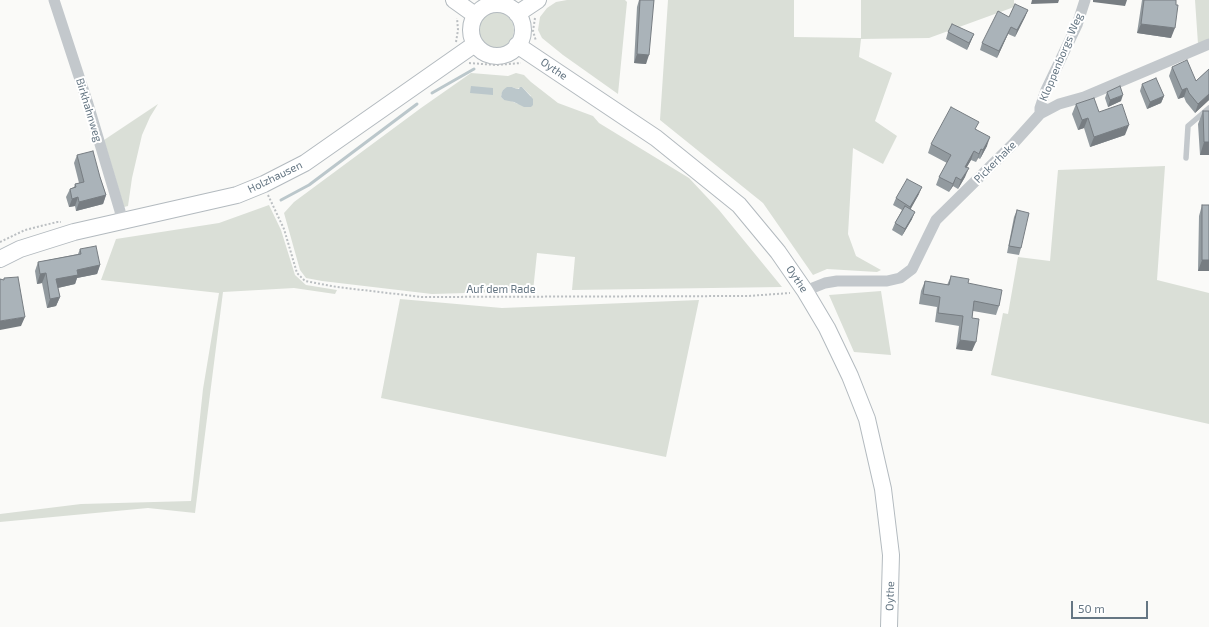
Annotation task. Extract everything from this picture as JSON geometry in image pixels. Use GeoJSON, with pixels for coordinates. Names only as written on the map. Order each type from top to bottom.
{"type":"FeatureCollection","features":[{"type":"Feature","properties":{"kind":"main road"},"geometry":{"type":"LineString","coordinates":[[454,0],[475,15]]}},
{"type":"Feature","properties":{"kind":"main road"},"geometry":{"type":"LineString","coordinates":[[496,4],[511,8],[528,6],[521,21],[521,38],[517,45],[508,53],[496,56],[484,52],[475,44],[471,30],[472,22],[475,15],[481,10],[496,4]]}},
{"type":"Feature","properties":{"kind":"main road","name":"Holzhausen"},"geometry":{"type":"LineString","coordinates":[[0,259],[20,249],[74,232],[237,195],[264,184],[305,163],[475,44]]}},
{"type":"Feature","properties":{"kind":"main road","name":"Oythe"},"geometry":{"type":"LineString","coordinates":[[517,45],[656,138],[739,206],[778,252],[805,291],[827,328],[850,376],[867,419],[883,489],[891,555],[889,627]]}},
{"type":"Feature","properties":{"kind":"street","name":"Birkhahnweg"},"geometry":{"type":"LineString","coordinates":[[54,0],[88,104],[120,211],[121,221]]}},
{"type":"Feature","properties":{"kind":"street","name":"Kloppenborgs Weg"},"geometry":{"type":"LineString","coordinates":[[1040,114],[1040,108],[1046,90],[1077,25],[1085,0]]}},
{"type":"Feature","properties":{"kind":"street","name":"Pickerhake"},"geometry":{"type":"LineString","coordinates":[[805,291],[825,283],[837,281],[887,281],[900,278],[912,269],[936,220],[1013,144],[1040,114],[1059,104],[1084,97],[1209,44]]}},
{"type":"Feature","properties":{"kind":"lane"},"geometry":{"type":"LineString","coordinates":[[1186,158],[1188,126],[1209,108]]}},
{"type":"Feature","properties":{"kind":"path"},"geometry":{"type":"LineString","coordinates":[[528,6],[536,16],[533,31],[537,44]]}},
{"type":"Feature","properties":{"kind":"path","name":"Auf dem Rade"},"geometry":{"type":"LineString","coordinates":[[264,184],[284,229],[296,273],[305,281],[337,287],[422,297],[748,296],[805,291]]}},
{"type":"Feature","properties":{"kind":"shaded area"},"geometry":{"type":"Polygon","coordinates":[[[567,0],[625,0],[627,2],[618,94],[563,55],[542,38],[538,30],[540,17],[547,8],[556,2],[567,0]]]}},
{"type":"Feature","properties":{"kind":"shaded area"},"geometry":{"type":"Polygon","coordinates":[[[668,0],[794,0],[794,37],[861,38],[861,0],[1014,0],[1014,7],[929,38],[861,39],[859,57],[892,73],[875,121],[897,136],[883,164],[853,148],[848,234],[856,256],[881,270],[877,272],[827,269],[813,275],[763,203],[660,120],[668,0]]]}},
{"type":"Feature","properties":{"kind":"shaded area"},"geometry":{"type":"Polygon","coordinates":[[[1195,0],[1209,0],[1209,40],[1198,44],[1195,0]]]}},
{"type":"Feature","properties":{"kind":"shaded area"},"geometry":{"type":"Polygon","coordinates":[[[496,12],[506,15],[511,20],[514,30],[511,40],[506,45],[496,48],[486,45],[481,40],[478,30],[481,20],[486,15],[496,12]]]}},
{"type":"Feature","properties":{"kind":"shaded area"},"geometry":{"type":"Polygon","coordinates":[[[471,73],[508,76],[516,73],[524,75],[558,103],[593,116],[599,123],[689,178],[719,210],[782,287],[572,290],[575,257],[537,253],[533,291],[432,294],[306,278],[300,270],[284,213],[294,202],[471,73]],[[512,87],[503,90],[501,97],[504,100],[509,100],[518,104],[531,96],[522,87],[517,89],[512,87]]]}},
{"type":"Feature","properties":{"kind":"shaded area"},"geometry":{"type":"Polygon","coordinates":[[[471,86],[493,88],[493,95],[470,93],[471,86]]]}},
{"type":"Feature","properties":{"kind":"shaded area"},"geometry":{"type":"Polygon","coordinates":[[[507,87],[519,89],[522,87],[533,99],[533,105],[531,107],[524,107],[514,102],[504,100],[501,97],[502,92],[507,87]]]}},
{"type":"Feature","properties":{"kind":"shaded area"},"geometry":{"type":"Polygon","coordinates":[[[158,104],[142,135],[132,178],[128,206],[124,207],[104,140],[158,104]]]}},
{"type":"Feature","properties":{"kind":"shaded area"},"geometry":{"type":"Polygon","coordinates":[[[1165,166],[1157,280],[1209,293],[1209,424],[991,375],[1003,313],[1008,314],[1018,257],[1050,261],[1058,170],[1165,166]]]}},
{"type":"Feature","properties":{"kind":"shaded area"},"geometry":{"type":"Polygon","coordinates":[[[269,205],[281,230],[295,275],[306,285],[337,290],[335,294],[294,288],[223,292],[195,513],[148,508],[0,522],[0,514],[81,504],[191,501],[203,389],[219,293],[101,280],[116,239],[219,223],[269,205]]]}},
{"type":"Feature","properties":{"kind":"shaded area"},"geometry":{"type":"Polygon","coordinates":[[[881,291],[891,355],[854,352],[829,295],[881,291]]]}},
{"type":"Feature","properties":{"kind":"shaded area"},"geometry":{"type":"Polygon","coordinates":[[[400,299],[502,308],[699,300],[666,457],[381,398],[400,299]]]}},
{"type":"Feature","properties":{"kind":"building"},"geometry":{"type":"Polygon","coordinates":[[[640,0],[654,0],[649,55],[637,54],[640,0]]]}},
{"type":"Feature","properties":{"kind":"building"},"geometry":{"type":"Polygon","coordinates":[[[1144,0],[1176,0],[1176,5],[1178,5],[1175,28],[1141,24],[1144,0]]]}},
{"type":"Feature","properties":{"kind":"building"},"geometry":{"type":"Polygon","coordinates":[[[1015,4],[1028,10],[1017,30],[1011,27],[999,51],[982,43],[998,11],[1009,17],[1015,4]]]}},
{"type":"Feature","properties":{"kind":"building"},"geometry":{"type":"Polygon","coordinates":[[[952,24],[974,34],[969,43],[948,32],[952,24]]]}},
{"type":"Feature","properties":{"kind":"building"},"geometry":{"type":"Polygon","coordinates":[[[1187,60],[1196,81],[1209,69],[1209,94],[1198,104],[1187,88],[1182,90],[1172,67],[1187,60]]]}},
{"type":"Feature","properties":{"kind":"building"},"geometry":{"type":"Polygon","coordinates":[[[1156,78],[1164,96],[1150,102],[1142,84],[1156,78]]]}},
{"type":"Feature","properties":{"kind":"building"},"geometry":{"type":"Polygon","coordinates":[[[1120,86],[1123,95],[1110,100],[1107,92],[1120,86]]]}},
{"type":"Feature","properties":{"kind":"building"},"geometry":{"type":"Polygon","coordinates":[[[1094,98],[1099,112],[1122,104],[1129,125],[1094,137],[1088,118],[1082,120],[1076,104],[1094,98]]]}},
{"type":"Feature","properties":{"kind":"building"},"geometry":{"type":"Polygon","coordinates":[[[951,107],[979,122],[975,129],[990,137],[979,154],[974,151],[965,167],[969,168],[961,180],[956,177],[953,184],[939,177],[951,155],[931,144],[951,107]]]}},
{"type":"Feature","properties":{"kind":"building"},"geometry":{"type":"Polygon","coordinates":[[[1203,111],[1209,111],[1209,142],[1204,142],[1203,111]]]}},
{"type":"Feature","properties":{"kind":"building"},"geometry":{"type":"Polygon","coordinates":[[[93,151],[106,195],[79,202],[78,197],[72,199],[70,189],[76,187],[75,184],[84,182],[77,155],[93,151]]]}},
{"type":"Feature","properties":{"kind":"building"},"geometry":{"type":"Polygon","coordinates":[[[907,179],[922,187],[910,207],[896,198],[907,179]]]}},
{"type":"Feature","properties":{"kind":"building"},"geometry":{"type":"Polygon","coordinates":[[[1202,205],[1209,205],[1209,260],[1202,260],[1202,205]]]}},
{"type":"Feature","properties":{"kind":"building"},"geometry":{"type":"Polygon","coordinates":[[[905,206],[915,212],[905,229],[895,223],[905,206]]]}},
{"type":"Feature","properties":{"kind":"building"},"geometry":{"type":"Polygon","coordinates":[[[1017,210],[1029,213],[1021,248],[1009,246],[1017,210]]]}},
{"type":"Feature","properties":{"kind":"building"},"geometry":{"type":"Polygon","coordinates":[[[96,246],[100,265],[77,270],[78,275],[56,279],[60,297],[50,299],[46,273],[40,274],[38,262],[81,254],[80,249],[96,246]]]}},
{"type":"Feature","properties":{"kind":"building"},"geometry":{"type":"Polygon","coordinates":[[[951,276],[969,279],[968,283],[1002,290],[999,306],[974,301],[972,318],[979,319],[976,342],[960,340],[963,316],[938,313],[940,297],[923,294],[925,281],[949,285],[951,276]]]}},
{"type":"Feature","properties":{"kind":"building"},"geometry":{"type":"Polygon","coordinates":[[[18,277],[25,317],[0,321],[0,279],[4,280],[4,278],[18,277]]]}},
{"type":"Feature","properties":{"kind":"waterway"},"geometry":{"type":"LineString","coordinates":[[432,93],[474,69]]}},
{"type":"Feature","properties":{"kind":"waterway"},"geometry":{"type":"LineString","coordinates":[[281,200],[309,185],[417,104]]}}]}
